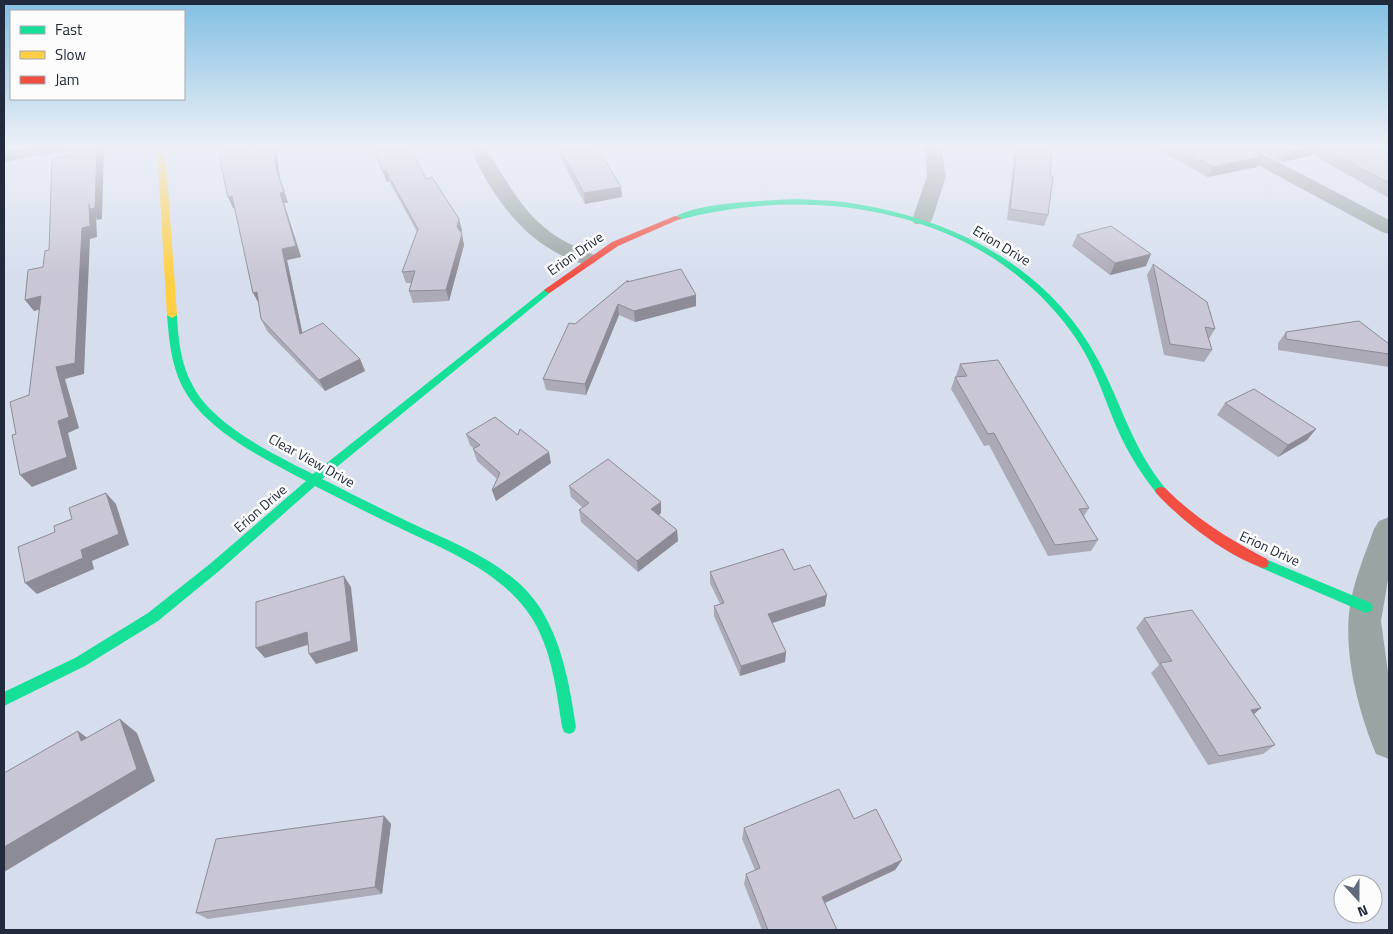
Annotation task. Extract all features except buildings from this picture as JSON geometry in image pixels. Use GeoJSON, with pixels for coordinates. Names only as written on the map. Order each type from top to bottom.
{"type":"FeatureCollection","features":[{"type":"Feature","properties":{"kind":"street","name":"Clear View Drive"},"geometry":{"type":"LineString","coordinates":[[164,191],[174,347],[181,373],[192,397],[208,416],[314,480],[469,558],[501,578],[525,600],[550,636],[560,669],[569,727]]}},
{"type":"Feature","properties":{"kind":"street"},"geometry":{"type":"LineString","coordinates":[[505,191],[521,215],[535,230],[552,243],[587,259]]}},
{"type":"Feature","properties":{"kind":"street"},"geometry":{"type":"LineString","coordinates":[[922,220],[933,191]]}},
{"type":"Feature","properties":{"kind":"street"},"geometry":{"type":"LineString","coordinates":[[1319,191],[1389,228]]}},
{"type":"Feature","properties":{"kind":"street","name":"Erion Drive"},"geometry":{"type":"LineString","coordinates":[[4,699],[97,651],[150,619],[199,580],[314,480],[587,259],[642,230],[697,211],[745,203],[785,200],[816,201],[922,220],[992,254],[1041,288],[1061,308],[1077,330],[1102,377],[1120,428],[1134,456],[1150,479],[1176,506],[1203,529],[1229,545],[1366,607]]}},
{"type":"Feature","properties":{"kind":"street"},"geometry":{"type":"LineString","coordinates":[[1389,529],[1375,568],[1366,607],[1370,666],[1380,714],[1389,741]]}},
{"type":"Feature","properties":{"kind":"traffic: fast"},"geometry":{"type":"LineString","coordinates":[[678,218],[713,209],[748,204],[794,201],[842,204],[889,212],[935,226],[979,245],[1019,271],[1053,302],[1082,340],[1102,378],[1136,456],[1147,474],[1161,491]]}},
{"type":"Feature","properties":{"kind":"traffic: fast"},"geometry":{"type":"LineString","coordinates":[[4,699],[80,662],[153,617],[215,567],[315,479],[548,290]]}},
{"type":"Feature","properties":{"kind":"traffic: fast"},"geometry":{"type":"LineString","coordinates":[[172,315],[177,358],[186,385],[193,397],[213,419],[234,434],[301,473],[481,563],[512,586],[526,600],[544,628],[551,644],[564,694],[569,727]]}},
{"type":"Feature","properties":{"kind":"traffic: fast"},"geometry":{"type":"LineString","coordinates":[[1263,563],[1366,607]]}},
{"type":"Feature","properties":{"kind":"traffic: slow"},"geometry":{"type":"LineString","coordinates":[[164,191],[172,315]]}},
{"type":"Feature","properties":{"kind":"traffic: jam"},"geometry":{"type":"LineString","coordinates":[[548,290],[615,244],[678,218]]}},
{"type":"Feature","properties":{"kind":"traffic: jam"},"geometry":{"type":"LineString","coordinates":[[1161,491],[1184,513],[1209,532],[1263,563]]}}]}
